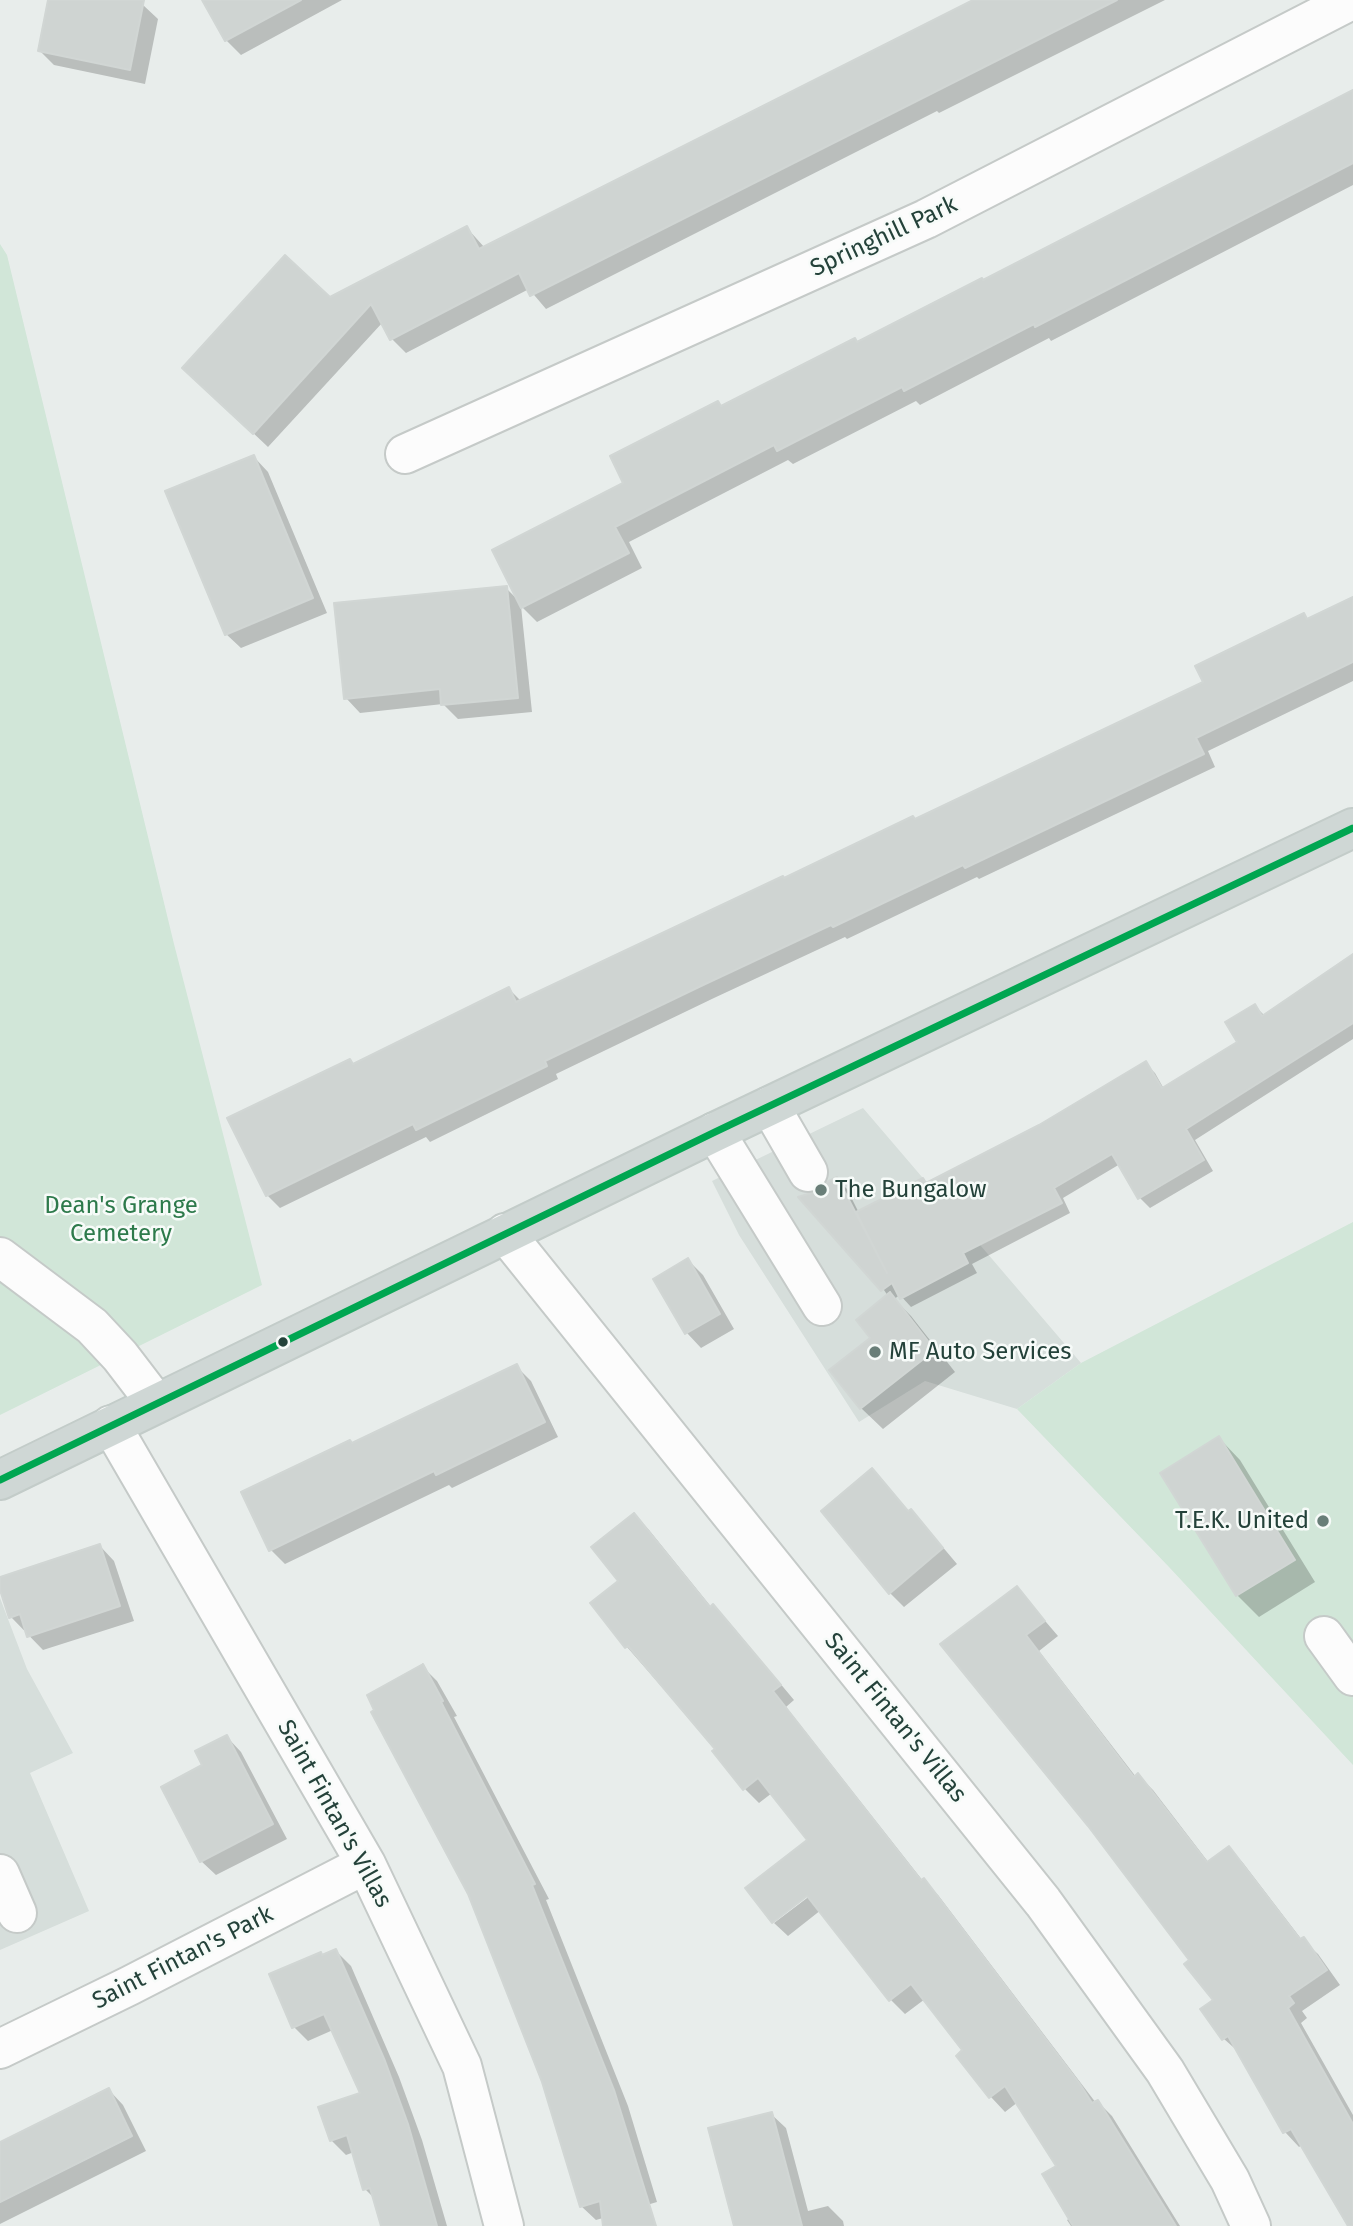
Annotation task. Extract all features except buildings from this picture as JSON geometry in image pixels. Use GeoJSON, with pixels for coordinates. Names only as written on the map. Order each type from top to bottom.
{"type":"FeatureCollection","features":[{"type":"Feature","properties":{"kind":"main road"},"geometry":{"type":"LineString","coordinates":[[0,1480],[505,1233],[1353,828]]}},
{"type":"Feature","properties":{"kind":"street","name":"Springhill Park"},"geometry":{"type":"LineString","coordinates":[[405,454],[926,219],[1352,0]]}},
{"type":"Feature","properties":{"kind":"street"},"geometry":{"type":"LineString","coordinates":[[770,1106],[808,1172]]}},
{"type":"Feature","properties":{"kind":"street"},"geometry":{"type":"LineString","coordinates":[[715,1132],[822,1306]]}},
{"type":"Feature","properties":{"kind":"street","name":"Saint Fintan's Villas"},"geometry":{"type":"LineString","coordinates":[[505,1233],[1043,1902],[1165,2071],[1230,2180],[1251,2226]]}},
{"type":"Feature","properties":{"kind":"street"},"geometry":{"type":"LineString","coordinates":[[0,1257],[92,1326],[120,1356],[156,1403]]}},
{"type":"Feature","properties":{"kind":"street","name":"Saint Fintan's Villas"},"geometry":{"type":"LineString","coordinates":[[111,1425],[366,1864],[461,2067],[504,2226]]}},
{"type":"Feature","properties":{"kind":"street"},"geometry":{"type":"LineString","coordinates":[[1324,1636],[1353,1676]]}},
{"type":"Feature","properties":{"kind":"street","name":"Saint Fintan's Park"},"geometry":{"type":"LineString","coordinates":[[0,2049],[366,1864]]}},
{"type":"Feature","properties":{"kind":"street"},"geometry":{"type":"LineString","coordinates":[[0,1874],[17,1913]]}},
{"type":"Feature","properties":{"kind":"shaded area"},"geometry":{"type":"Polygon","coordinates":[[[863,1108],[1081,1363],[1017,1409],[925,1381],[859,1422],[739,1235],[712,1181],[863,1108]]]}},
{"type":"Feature","properties":{"kind":"shaded area"},"geometry":{"type":"Polygon","coordinates":[[[0,1598],[27,1669],[73,1753],[30,1773],[89,1911],[0,1950],[0,1598]]]}},
{"type":"Feature","properties":{"kind":"green space","name":"Dean's Grange Cemetery"},"geometry":{"type":"Polygon","coordinates":[[[0,244],[7,255],[174,944],[262,1285],[0,1415],[0,244]]]}},
{"type":"Feature","properties":{"kind":"green space"},"geometry":{"type":"Polygon","coordinates":[[[1353,1222],[1353,1765],[1017,1409],[1081,1363],[1353,1222]]]}},
{"type":"Feature","properties":{"kind":"transit line"},"geometry":{"type":"LineString","coordinates":[[0,1480],[715,1132],[1353,828]]}},
{"type":"Feature","properties":{"kind":"place","name":"The Bungalow"},"geometry":{"type":"Point","coordinates":[821,1190]}},
{"type":"Feature","properties":{"kind":"place","name":"MF Auto Services"},"geometry":{"type":"Point","coordinates":[875,1352]}},
{"type":"Feature","properties":{"kind":"place","name":"T.E.K. United"},"geometry":{"type":"Point","coordinates":[1323,1521]}}]}
